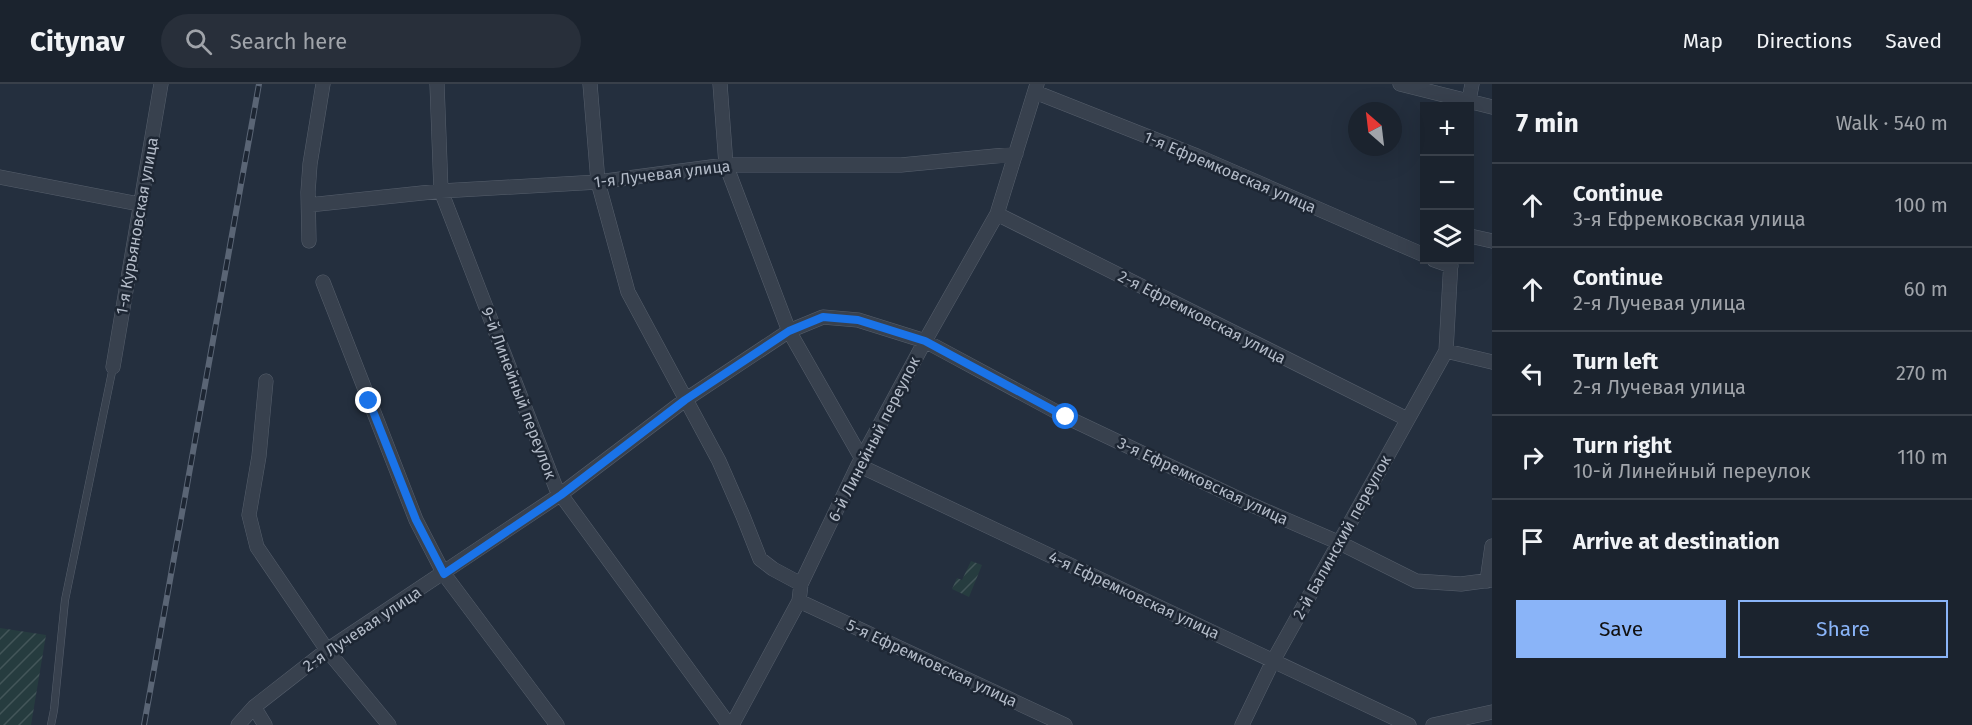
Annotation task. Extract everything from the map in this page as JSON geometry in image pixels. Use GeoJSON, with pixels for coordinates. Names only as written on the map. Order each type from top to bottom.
{"type":"FeatureCollection","features":[{"type":"Feature","properties":{"kind":"street","name":"1-я Курьяновская улица"},"geometry":{"type":"LineString","coordinates":[[113,367],[161,84]]}},
{"type":"Feature","properties":{"kind":"street"},"geometry":{"type":"LineString","coordinates":[[309,241],[310,164],[322,84]]}},
{"type":"Feature","properties":{"kind":"street","name":"9-й Линейный переулок"},"geometry":{"type":"LineString","coordinates":[[437,84],[441,191],[556,488],[731,725]]}},
{"type":"Feature","properties":{"kind":"street"},"geometry":{"type":"LineString","coordinates":[[590,84],[598,182],[628,292],[719,461],[760,559],[772,569],[801,584]]}},
{"type":"Feature","properties":{"kind":"street"},"geometry":{"type":"LineString","coordinates":[[720,84],[726,165],[789,331],[860,462]]}},
{"type":"Feature","properties":{"kind":"street"},"geometry":{"type":"LineString","coordinates":[[1400,84],[1462,102]]}},
{"type":"Feature","properties":{"kind":"street"},"geometry":{"type":"LineString","coordinates":[[1469,102],[1472,84]]}},
{"type":"Feature","properties":{"kind":"street","name":"6-й Линейный переулок"},"geometry":{"type":"LineString","coordinates":[[731,725],[799,601],[801,584],[860,462],[997,214],[1036,88]]}},
{"type":"Feature","properties":{"kind":"street","name":"1-я Ефремковская улица"},"geometry":{"type":"LineString","coordinates":[[1036,88],[1420,253]]}},
{"type":"Feature","properties":{"kind":"street"},"geometry":{"type":"LineString","coordinates":[[1474,105],[1492,107]]}},
{"type":"Feature","properties":{"kind":"street","name":"1-я Лучевая улица"},"geometry":{"type":"LineString","coordinates":[[309,205],[441,191],[598,182],[726,165],[901,165],[1016,154]]}},
{"type":"Feature","properties":{"kind":"street"},"geometry":{"type":"LineString","coordinates":[[0,177],[139,204]]}},
{"type":"Feature","properties":{"kind":"street","name":"2-я Ефремковская улица"},"geometry":{"type":"LineString","coordinates":[[997,214],[1407,419]]}},
{"type":"Feature","properties":{"kind":"street"},"geometry":{"type":"LineString","coordinates":[[1474,237],[1492,241]]}},
{"type":"Feature","properties":{"kind":"street"},"geometry":{"type":"LineString","coordinates":[[1451,264],[1446,351],[1492,362]]}},
{"type":"Feature","properties":{"kind":"street"},"geometry":{"type":"LineString","coordinates":[[323,282],[416,520],[444,574],[557,725]]}},
{"type":"Feature","properties":{"kind":"street","name":"2-я Лучевая улица"},"geometry":{"type":"LineString","coordinates":[[238,725],[254,707],[327,650],[561,495],[685,400],[789,331],[823,317],[858,320],[925,341]]}},
{"type":"Feature","properties":{"kind":"street","name":"3-я Ефремковская улица"},"geometry":{"type":"LineString","coordinates":[[925,341],[1066,417],[1252,505],[1340,543],[1416,581],[1461,584],[1489,580]]}},
{"type":"Feature","properties":{"kind":"street","name":"2-й Балинский переулок"},"geometry":{"type":"LineString","coordinates":[[1242,725],[1272,661],[1446,351]]}},
{"type":"Feature","properties":{"kind":"street"},"geometry":{"type":"LineString","coordinates":[[266,381],[259,456],[249,515],[257,547],[327,650],[388,725]]}},
{"type":"Feature","properties":{"kind":"street","name":"4-я Ефремковская улица"},"geometry":{"type":"LineString","coordinates":[[860,462],[1409,725]]}},
{"type":"Feature","properties":{"kind":"street"},"geometry":{"type":"LineString","coordinates":[[1489,580],[1492,546]]}},
{"type":"Feature","properties":{"kind":"street","name":"5-я Ефремковская улица"},"geometry":{"type":"LineString","coordinates":[[799,601],[1065,725]]}},
{"type":"Feature","properties":{"kind":"street"},"geometry":{"type":"LineString","coordinates":[[254,707],[266,725]]}},
{"type":"Feature","properties":{"kind":"street"},"geometry":{"type":"LineString","coordinates":[[1433,725],[1492,712]]}},
{"type":"Feature","properties":{"kind":"lane"},"geometry":{"type":"LineString","coordinates":[[51,725],[65,600],[113,367]]}},
{"type":"Feature","properties":{"kind":"green space"},"geometry":{"type":"Polygon","coordinates":[[[971,561],[982,565],[969,597],[952,589],[957,578],[962,580],[971,561]]]}},
{"type":"Feature","properties":{"kind":"green space"},"geometry":{"type":"Polygon","coordinates":[[[0,628],[46,635],[31,725],[0,725],[0,628]]]}},
{"type":"Feature","properties":{"kind":"railway"},"geometry":{"type":"LineString","coordinates":[[144,725],[259,84]]}},
{"type":"Feature","properties":{"kind":"route"},"geometry":{"type":"LineString","coordinates":[[369,401],[416,520],[444,574],[561,495],[685,400],[789,331],[823,317],[858,320],[925,341],[1066,417]]}}]}
